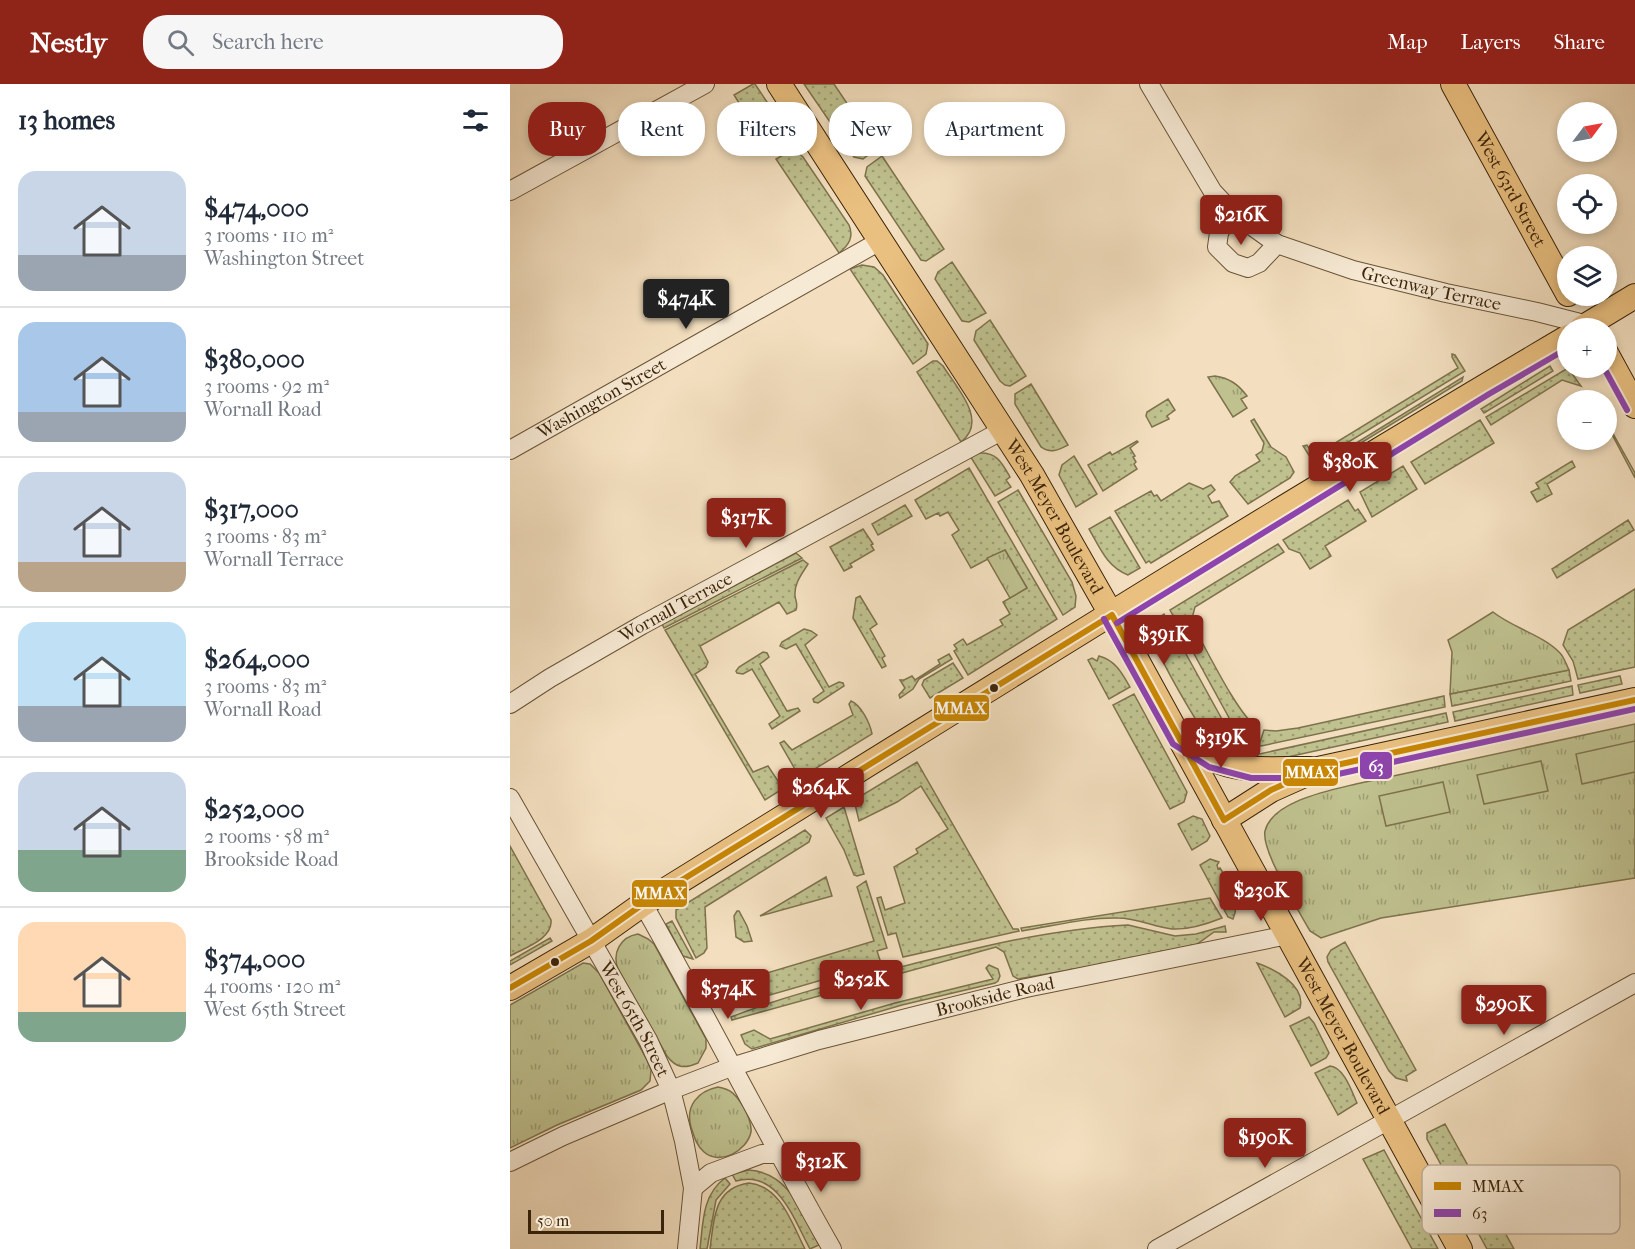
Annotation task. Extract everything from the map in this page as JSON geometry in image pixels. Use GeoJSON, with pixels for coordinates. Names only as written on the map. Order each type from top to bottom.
{"type":"FeatureCollection","features":[{"type":"Feature","properties":{"kind":"main road","name":"West Meyer Boulevard"},"geometry":{"type":"LineString","coordinates":[[779,84],[1032,475],[1112,615],[1422,1180]]}},
{"type":"Feature","properties":{"kind":"main road","name":"West 63rd Street"},"geometry":{"type":"LineString","coordinates":[[1453,84],[1557,275]]}},
{"type":"Feature","properties":{"kind":"main road"},"geometry":{"type":"LineString","coordinates":[[1601,318],[1635,296]]}},
{"type":"Feature","properties":{"kind":"main road"},"geometry":{"type":"LineString","coordinates":[[510,988],[591,941],[643,904],[1474,392],[1557,343]]}},
{"type":"Feature","properties":{"kind":"main road"},"geometry":{"type":"LineString","coordinates":[[1617,373],[1635,406]]}},
{"type":"Feature","properties":{"kind":"main road"},"geometry":{"type":"LineString","coordinates":[[1224,820],[1271,790],[1318,769],[1635,699]]}},
{"type":"Feature","properties":{"kind":"main road"},"geometry":{"type":"LineString","coordinates":[[1180,738],[1213,759],[1234,766],[1252,769],[1318,769]]}},
{"type":"Feature","properties":{"kind":"main road","name":"West Meyer Boulevard"},"geometry":{"type":"LineString","coordinates":[[1452,1234],[1460,1249]]}},
{"type":"Feature","properties":{"kind":"street"},"geometry":{"type":"LineString","coordinates":[[510,191],[705,84]]}},
{"type":"Feature","properties":{"kind":"street","name":"Greenway Terrace"},"geometry":{"type":"LineString","coordinates":[[1149,84],[1212,192],[1231,211],[1277,244],[1353,270],[1446,294],[1557,318]]}},
{"type":"Feature","properties":{"kind":"street"},"geometry":{"type":"LineString","coordinates":[[1231,211],[1219,233],[1217,247],[1233,263],[1248,268],[1259,263],[1277,244]]}},
{"type":"Feature","properties":{"kind":"street","name":"Washington Street"},"geometry":{"type":"LineString","coordinates":[[510,450],[880,241]]}},
{"type":"Feature","properties":{"kind":"street","name":"Wornall Terrace"},"geometry":{"type":"LineString","coordinates":[[510,704],[642,625],[1003,430]]}},
{"type":"Feature","properties":{"kind":"street","name":"West 65th Street"},"geometry":{"type":"LineString","coordinates":[[510,798],[648,1040],[671,1090],[693,1188],[687,1249]]}},
{"type":"Feature","properties":{"kind":"street"},"geometry":{"type":"LineString","coordinates":[[643,904],[832,1249]]}},
{"type":"Feature","properties":{"kind":"street","name":"Brookside Road"},"geometry":{"type":"LineString","coordinates":[[510,1162],[563,1136],[671,1090],[731,1067],[819,1040],[1026,988],[1288,935]]}},
{"type":"Feature","properties":{"kind":"street"},"geometry":{"type":"LineString","coordinates":[[1157,1249],[1390,1121],[1635,982]]}},
{"type":"Feature","properties":{"kind":"street"},"geometry":{"type":"LineString","coordinates":[[693,1188],[711,1173],[762,1154],[778,1154]]}},
{"type":"Feature","properties":{"kind":"green space"},"geometry":{"type":"Polygon","coordinates":[[[755,84],[767,102],[738,102],[734,95],[755,84]]]}},
{"type":"Feature","properties":{"kind":"green space"},"geometry":{"type":"Polygon","coordinates":[[[804,84],[834,84],[846,102],[829,102],[829,120],[804,84]]]}},
{"type":"Feature","properties":{"kind":"green space"},"geometry":{"type":"Polygon","coordinates":[[[781,156],[803,157],[849,225],[850,240],[839,253],[776,159],[781,156]]]}},
{"type":"Feature","properties":{"kind":"green space"},"geometry":{"type":"Polygon","coordinates":[[[853,156],[867,156],[863,159],[853,156]]]}},
{"type":"Feature","properties":{"kind":"green space"},"geometry":{"type":"Polygon","coordinates":[[[882,156],[944,249],[926,261],[921,260],[865,176],[867,167],[882,156]]]}},
{"type":"Feature","properties":{"kind":"green space"},"geometry":{"type":"Polygon","coordinates":[[[952,262],[986,313],[969,322],[962,321],[935,279],[938,272],[952,262]]]}},
{"type":"Feature","properties":{"kind":"green space"},"geometry":{"type":"Polygon","coordinates":[[[862,265],[874,267],[883,275],[928,344],[926,354],[913,364],[850,269],[862,265]]]}},
{"type":"Feature","properties":{"kind":"green space"},"geometry":{"type":"Polygon","coordinates":[[[990,320],[1026,376],[1010,386],[1000,381],[974,340],[976,331],[990,320]]]}},
{"type":"Feature","properties":{"kind":"green space"},"geometry":{"type":"Polygon","coordinates":[[[1452,354],[1465,371],[1314,463],[1303,446],[1307,445],[1314,456],[1458,368],[1452,354]]]}},
{"type":"Feature","properties":{"kind":"green space"},"geometry":{"type":"Polygon","coordinates":[[[933,361],[943,366],[962,394],[971,414],[972,424],[969,434],[961,442],[917,372],[933,361]]]}},
{"type":"Feature","properties":{"kind":"green space"},"geometry":{"type":"Polygon","coordinates":[[[1550,366],[1553,371],[1484,413],[1481,409],[1550,366]]]}},
{"type":"Feature","properties":{"kind":"green space"},"geometry":{"type":"Polygon","coordinates":[[[1557,375],[1557,378],[1575,378],[1581,386],[1562,380],[1491,425],[1486,417],[1557,375]]]}},
{"type":"Feature","properties":{"kind":"green space"},"geometry":{"type":"Polygon","coordinates":[[[1208,377],[1225,378],[1240,388],[1247,396],[1241,399],[1247,408],[1233,417],[1208,377]]]}},
{"type":"Feature","properties":{"kind":"green space"},"geometry":{"type":"Polygon","coordinates":[[[1463,377],[1462,381],[1325,465],[1319,466],[1463,377]]]}},
{"type":"Feature","properties":{"kind":"green space"},"geometry":{"type":"Polygon","coordinates":[[[1031,384],[1068,445],[1051,451],[1041,447],[1015,404],[1015,394],[1031,384]]]}},
{"type":"Feature","properties":{"kind":"green space"},"geometry":{"type":"Polygon","coordinates":[[[1168,399],[1175,410],[1167,416],[1169,419],[1152,427],[1146,416],[1147,412],[1168,399]]]}},
{"type":"Feature","properties":{"kind":"green space"},"geometry":{"type":"Polygon","coordinates":[[[1254,419],[1271,447],[1286,457],[1294,472],[1290,478],[1248,504],[1230,482],[1235,476],[1260,461],[1256,455],[1262,451],[1264,443],[1251,421],[1254,419]]]}},
{"type":"Feature","properties":{"kind":"green space"},"geometry":{"type":"Polygon","coordinates":[[[1480,420],[1494,443],[1425,484],[1411,462],[1480,420]]]}},
{"type":"Feature","properties":{"kind":"green space"},"geometry":{"type":"Polygon","coordinates":[[[1137,441],[1130,448],[1135,456],[1133,457],[1136,462],[1134,464],[1137,469],[1103,491],[1088,465],[1110,452],[1112,455],[1137,441]]]}},
{"type":"Feature","properties":{"kind":"green space"},"geometry":{"type":"Polygon","coordinates":[[[1617,441],[1635,473],[1635,478],[1617,444],[1617,441]]]}},
{"type":"Feature","properties":{"kind":"green space"},"geometry":{"type":"Polygon","coordinates":[[[979,453],[990,454],[998,459],[1010,477],[1006,480],[1011,487],[995,496],[970,456],[979,453]]]}},
{"type":"Feature","properties":{"kind":"green space"},"geometry":{"type":"Polygon","coordinates":[[[1074,456],[1097,494],[1076,507],[1059,475],[1062,465],[1074,456]]]}},
{"type":"Feature","properties":{"kind":"green space"},"geometry":{"type":"Polygon","coordinates":[[[1572,461],[1575,467],[1547,484],[1552,494],[1537,502],[1531,492],[1539,488],[1536,483],[1572,461]]]}},
{"type":"Feature","properties":{"kind":"green space"},"geometry":{"type":"Polygon","coordinates":[[[1403,466],[1417,489],[1372,517],[1360,492],[1403,466]]]}},
{"type":"Feature","properties":{"kind":"green space"},"geometry":{"type":"Polygon","coordinates":[[[969,468],[1057,619],[968,675],[954,651],[957,649],[954,645],[963,639],[967,645],[1003,625],[1000,620],[1010,614],[1003,602],[1027,588],[1005,550],[971,568],[952,535],[959,530],[948,512],[940,516],[938,513],[926,519],[915,500],[969,468]]]}},
{"type":"Feature","properties":{"kind":"green space"},"geometry":{"type":"Polygon","coordinates":[[[1189,483],[1203,489],[1211,485],[1215,490],[1208,496],[1212,503],[1219,501],[1228,516],[1151,563],[1149,561],[1146,563],[1115,511],[1151,491],[1161,501],[1189,483]]]}},
{"type":"Feature","properties":{"kind":"green space"},"geometry":{"type":"Polygon","coordinates":[[[1018,490],[1072,582],[1076,596],[1075,607],[1063,615],[998,502],[1018,490]]]}},
{"type":"Feature","properties":{"kind":"green space"},"geometry":{"type":"Polygon","coordinates":[[[1348,500],[1355,511],[1358,509],[1366,521],[1325,546],[1331,556],[1310,569],[1300,553],[1289,549],[1283,540],[1348,500]]]}},
{"type":"Feature","properties":{"kind":"green space"},"geometry":{"type":"Polygon","coordinates":[[[905,505],[912,516],[878,535],[872,524],[905,505]]]}},
{"type":"Feature","properties":{"kind":"green space"},"geometry":{"type":"Polygon","coordinates":[[[1110,517],[1140,568],[1128,575],[1109,562],[1089,529],[1110,517]]]}},
{"type":"Feature","properties":{"kind":"green space"},"geometry":{"type":"Polygon","coordinates":[[[1628,520],[1634,530],[1557,578],[1552,569],[1628,520]]]}},
{"type":"Feature","properties":{"kind":"green space"},"geometry":{"type":"Polygon","coordinates":[[[863,529],[873,544],[871,545],[874,550],[850,564],[852,567],[844,571],[830,547],[863,529]]]}},
{"type":"Feature","properties":{"kind":"green space"},"geometry":{"type":"Polygon","coordinates":[[[1278,544],[1284,552],[1195,607],[1191,622],[1232,696],[1241,710],[1258,728],[1251,746],[1244,745],[1170,610],[1278,544]]]}},
{"type":"Feature","properties":{"kind":"green space"},"geometry":{"type":"Polygon","coordinates":[[[1005,550],[1027,588],[1010,598],[987,558],[1005,550]]]}},
{"type":"Feature","properties":{"kind":"green space"},"geometry":{"type":"Polygon","coordinates":[[[796,553],[802,558],[664,628],[662,624],[796,553]]]}},
{"type":"Feature","properties":{"kind":"green space"},"geometry":{"type":"Polygon","coordinates":[[[803,560],[808,564],[796,587],[796,610],[787,614],[779,602],[700,646],[708,662],[706,667],[695,674],[753,772],[768,766],[780,784],[781,790],[765,800],[665,630],[803,560]]]}},
{"type":"Feature","properties":{"kind":"green space"},"geometry":{"type":"Polygon","coordinates":[[[1635,589],[1635,667],[1578,679],[1573,661],[1563,645],[1568,630],[1635,589]]]}},
{"type":"Feature","properties":{"kind":"green space"},"geometry":{"type":"Polygon","coordinates":[[[860,596],[877,624],[870,629],[885,656],[882,658],[886,666],[882,668],[853,618],[856,598],[860,596]]]}},
{"type":"Feature","properties":{"kind":"green space"},"geometry":{"type":"Polygon","coordinates":[[[1493,612],[1553,647],[1561,655],[1569,670],[1450,694],[1452,652],[1448,640],[1493,612]]]}},
{"type":"Feature","properties":{"kind":"green space"},"geometry":{"type":"Polygon","coordinates":[[[1164,614],[1240,752],[1240,760],[1216,745],[1204,733],[1164,664],[1152,636],[1151,627],[1154,621],[1164,614]]]}},
{"type":"Feature","properties":{"kind":"green space"},"geometry":{"type":"Polygon","coordinates":[[[804,629],[817,635],[805,645],[829,687],[839,682],[844,686],[818,703],[813,699],[824,691],[796,644],[786,649],[780,646],[782,642],[804,629]]]}},
{"type":"Feature","properties":{"kind":"green space"},"geometry":{"type":"Polygon","coordinates":[[[763,652],[769,657],[760,664],[787,711],[798,708],[800,711],[772,729],[769,724],[780,716],[752,669],[743,674],[736,671],[763,652]]]}},
{"type":"Feature","properties":{"kind":"green space"},"geometry":{"type":"Polygon","coordinates":[[[949,654],[952,659],[919,679],[913,689],[900,698],[899,695],[905,688],[900,680],[912,676],[915,680],[940,664],[938,660],[949,654]]]}},
{"type":"Feature","properties":{"kind":"green space"},"geometry":{"type":"Polygon","coordinates":[[[1099,656],[1114,664],[1130,687],[1109,699],[1088,660],[1092,658],[1097,661],[1099,656]]]}},
{"type":"Feature","properties":{"kind":"green space"},"geometry":{"type":"Polygon","coordinates":[[[953,663],[963,678],[930,698],[922,685],[924,680],[953,663]]]}},
{"type":"Feature","properties":{"kind":"green space"},"geometry":{"type":"Polygon","coordinates":[[[1569,670],[1571,681],[1452,706],[1450,694],[1569,670]]]}},
{"type":"Feature","properties":{"kind":"green space"},"geometry":{"type":"Polygon","coordinates":[[[1620,676],[1622,684],[1580,693],[1578,685],[1620,676]]]}},
{"type":"Feature","properties":{"kind":"green space"},"geometry":{"type":"Polygon","coordinates":[[[1572,686],[1573,695],[1455,721],[1453,712],[1572,686]]]}},
{"type":"Feature","properties":{"kind":"green space"},"geometry":{"type":"Polygon","coordinates":[[[1134,694],[1187,792],[1184,802],[1170,809],[1113,705],[1134,694]]]}},
{"type":"Feature","properties":{"kind":"green space"},"geometry":{"type":"Polygon","coordinates":[[[1444,696],[1445,707],[1259,745],[1264,730],[1298,728],[1444,696]]]}},
{"type":"Feature","properties":{"kind":"green space"},"geometry":{"type":"Polygon","coordinates":[[[851,701],[864,715],[872,734],[800,778],[780,743],[784,741],[792,750],[853,715],[849,704],[851,701]]]}},
{"type":"Feature","properties":{"kind":"green space"},"geometry":{"type":"Polygon","coordinates":[[[1446,713],[1448,722],[1283,758],[1250,761],[1250,756],[1446,713]]]}},
{"type":"Feature","properties":{"kind":"green space"},"geometry":{"type":"Polygon","coordinates":[[[1635,724],[1635,878],[1381,918],[1321,938],[1310,931],[1282,881],[1265,840],[1265,831],[1270,821],[1279,812],[1304,798],[1356,784],[1635,724]]]}},
{"type":"Feature","properties":{"kind":"green space"},"geometry":{"type":"Polygon","coordinates":[[[1635,741],[1635,772],[1582,784],[1576,754],[1635,741]]]}},
{"type":"Feature","properties":{"kind":"green space"},"geometry":{"type":"Polygon","coordinates":[[[1541,761],[1548,791],[1484,804],[1477,775],[1541,761]]]}},
{"type":"Feature","properties":{"kind":"green space"},"geometry":{"type":"Polygon","coordinates":[[[917,762],[1013,929],[1019,931],[903,957],[896,933],[888,935],[877,898],[881,897],[885,910],[905,903],[894,867],[918,853],[916,849],[948,829],[921,786],[897,802],[859,821],[854,800],[917,762]]]}},
{"type":"Feature","properties":{"kind":"green space"},"geometry":{"type":"Polygon","coordinates":[[[1443,782],[1450,812],[1386,826],[1379,796],[1443,782]]]}},
{"type":"Feature","properties":{"kind":"green space"},"geometry":{"type":"Polygon","coordinates":[[[844,807],[864,874],[857,876],[854,875],[844,850],[826,818],[844,807]]]}},
{"type":"Feature","properties":{"kind":"green space"},"geometry":{"type":"Polygon","coordinates":[[[1193,816],[1202,819],[1210,836],[1207,841],[1192,850],[1178,824],[1193,816]]]}},
{"type":"Feature","properties":{"kind":"green space"},"geometry":{"type":"Polygon","coordinates":[[[805,830],[811,836],[809,842],[705,907],[707,948],[696,958],[676,918],[676,910],[805,830]]]}},
{"type":"Feature","properties":{"kind":"green space"},"geometry":{"type":"Polygon","coordinates":[[[510,846],[551,920],[550,927],[543,938],[510,956],[510,846]]]}},
{"type":"Feature","properties":{"kind":"green space"},"geometry":{"type":"Polygon","coordinates":[[[1210,859],[1219,862],[1218,869],[1220,868],[1231,886],[1236,906],[1233,919],[1228,917],[1200,865],[1210,859]]]}},
{"type":"Feature","properties":{"kind":"green space"},"geometry":{"type":"Polygon","coordinates":[[[826,877],[832,896],[760,916],[826,877]]]}},
{"type":"Feature","properties":{"kind":"green space"},"geometry":{"type":"Polygon","coordinates":[[[866,881],[887,948],[877,951],[881,963],[725,1008],[708,977],[712,974],[717,977],[720,987],[874,941],[857,887],[866,881]]]}},
{"type":"Feature","properties":{"kind":"green space"},"geometry":{"type":"Polygon","coordinates":[[[1210,898],[1222,918],[1191,928],[1172,929],[1132,919],[1106,918],[1022,931],[1021,928],[1210,898]]]}},
{"type":"Feature","properties":{"kind":"green space"},"geometry":{"type":"Polygon","coordinates":[[[737,911],[747,926],[752,941],[744,942],[736,937],[734,916],[737,911]]]}},
{"type":"Feature","properties":{"kind":"green space"},"geometry":{"type":"Polygon","coordinates":[[[672,921],[693,959],[683,956],[666,924],[672,921]]]}},
{"type":"Feature","properties":{"kind":"green space"},"geometry":{"type":"Polygon","coordinates":[[[1128,925],[1175,936],[1196,934],[1225,926],[1226,932],[1214,932],[1193,947],[1172,952],[1018,979],[1013,976],[1004,952],[996,947],[732,1020],[731,1017],[809,991],[978,948],[1067,931],[1128,925]]]}},
{"type":"Feature","properties":{"kind":"green space"},"geometry":{"type":"Polygon","coordinates":[[[638,934],[654,944],[706,1039],[706,1048],[698,1063],[681,1066],[670,1060],[618,969],[616,957],[619,947],[626,938],[638,934]]]}},
{"type":"Feature","properties":{"kind":"green space"},"geometry":{"type":"Polygon","coordinates":[[[550,938],[552,941],[510,965],[510,961],[550,938]]]}},
{"type":"Feature","properties":{"kind":"green space"},"geometry":{"type":"Polygon","coordinates":[[[1345,942],[1416,1070],[1406,1076],[1407,1081],[1396,1078],[1389,1071],[1328,962],[1327,957],[1331,950],[1345,942]]]}},
{"type":"Feature","properties":{"kind":"green space"},"geometry":{"type":"Polygon","coordinates":[[[583,963],[590,964],[599,973],[647,1060],[651,1070],[650,1081],[641,1090],[557,1125],[510,1148],[510,1005],[583,963]]]}},
{"type":"Feature","properties":{"kind":"green space"},"geometry":{"type":"Polygon","coordinates":[[[1257,963],[1272,969],[1294,985],[1301,1000],[1300,1008],[1285,1017],[1257,963]]]}},
{"type":"Feature","properties":{"kind":"green space"},"geometry":{"type":"Polygon","coordinates":[[[989,965],[998,969],[1000,976],[995,983],[902,1005],[752,1049],[745,1044],[741,1035],[754,1030],[770,1039],[895,1003],[993,979],[986,968],[989,965]]]}},
{"type":"Feature","properties":{"kind":"green space"},"geometry":{"type":"Polygon","coordinates":[[[1309,1017],[1329,1053],[1326,1058],[1311,1066],[1290,1026],[1309,1017]]]}},
{"type":"Feature","properties":{"kind":"green space"},"geometry":{"type":"Polygon","coordinates":[[[1330,1066],[1335,1067],[1343,1075],[1357,1103],[1338,1115],[1315,1073],[1330,1066]]]}},
{"type":"Feature","properties":{"kind":"green space"},"geometry":{"type":"Polygon","coordinates":[[[718,1087],[730,1091],[738,1099],[748,1115],[751,1129],[744,1145],[725,1157],[710,1156],[704,1152],[693,1134],[690,1119],[692,1106],[699,1096],[718,1087]]]}},
{"type":"Feature","properties":{"kind":"green space"},"geometry":{"type":"Polygon","coordinates":[[[1445,1124],[1468,1165],[1441,1165],[1427,1139],[1427,1133],[1445,1124]]]}},
{"type":"Feature","properties":{"kind":"green space"},"geometry":{"type":"Polygon","coordinates":[[[1384,1150],[1422,1220],[1422,1234],[1430,1234],[1438,1249],[1412,1249],[1363,1159],[1384,1150]]]}},
{"type":"Feature","properties":{"kind":"green space"},"geometry":{"type":"Polygon","coordinates":[[[749,1170],[775,1178],[785,1187],[800,1208],[819,1245],[810,1249],[791,1212],[774,1190],[763,1182],[751,1179],[736,1181],[732,1174],[749,1170]]]}},
{"type":"Feature","properties":{"kind":"green space"},"geometry":{"type":"Polygon","coordinates":[[[725,1178],[730,1184],[716,1200],[707,1249],[700,1249],[703,1220],[708,1201],[717,1185],[725,1178]]]}},
{"type":"Feature","properties":{"kind":"green space"},"geometry":{"type":"Polygon","coordinates":[[[749,1183],[769,1191],[777,1199],[790,1218],[805,1249],[710,1249],[715,1217],[722,1198],[737,1186],[749,1183]]]}},
{"type":"Feature","properties":{"kind":"green space"},"geometry":{"type":"Polygon","coordinates":[[[1479,1234],[1506,1234],[1514,1249],[1487,1249],[1479,1234]]]}},
{"type":"Feature","properties":{"kind":"transit line","name":"63"},"geometry":{"type":"LineString","coordinates":[[1117,623],[1557,354]]}},
{"type":"Feature","properties":{"kind":"transit line","name":"63"},"geometry":{"type":"LineString","coordinates":[[1609,378],[1627,410]]}},
{"type":"Feature","properties":{"kind":"transit line","name":"MMAX"},"geometry":{"type":"LineString","coordinates":[[1112,615],[1224,820],[1271,790],[1318,769],[1635,700]]}},
{"type":"Feature","properties":{"kind":"transit line","name":"MMAX"},"geometry":{"type":"LineString","coordinates":[[510,988],[591,941],[643,904],[1112,615]]}},
{"type":"Feature","properties":{"kind":"transit line","name":"63"},"geometry":{"type":"LineString","coordinates":[[1104,619],[1173,744],[1209,767],[1251,778],[1320,778],[1635,709]]}}]}
